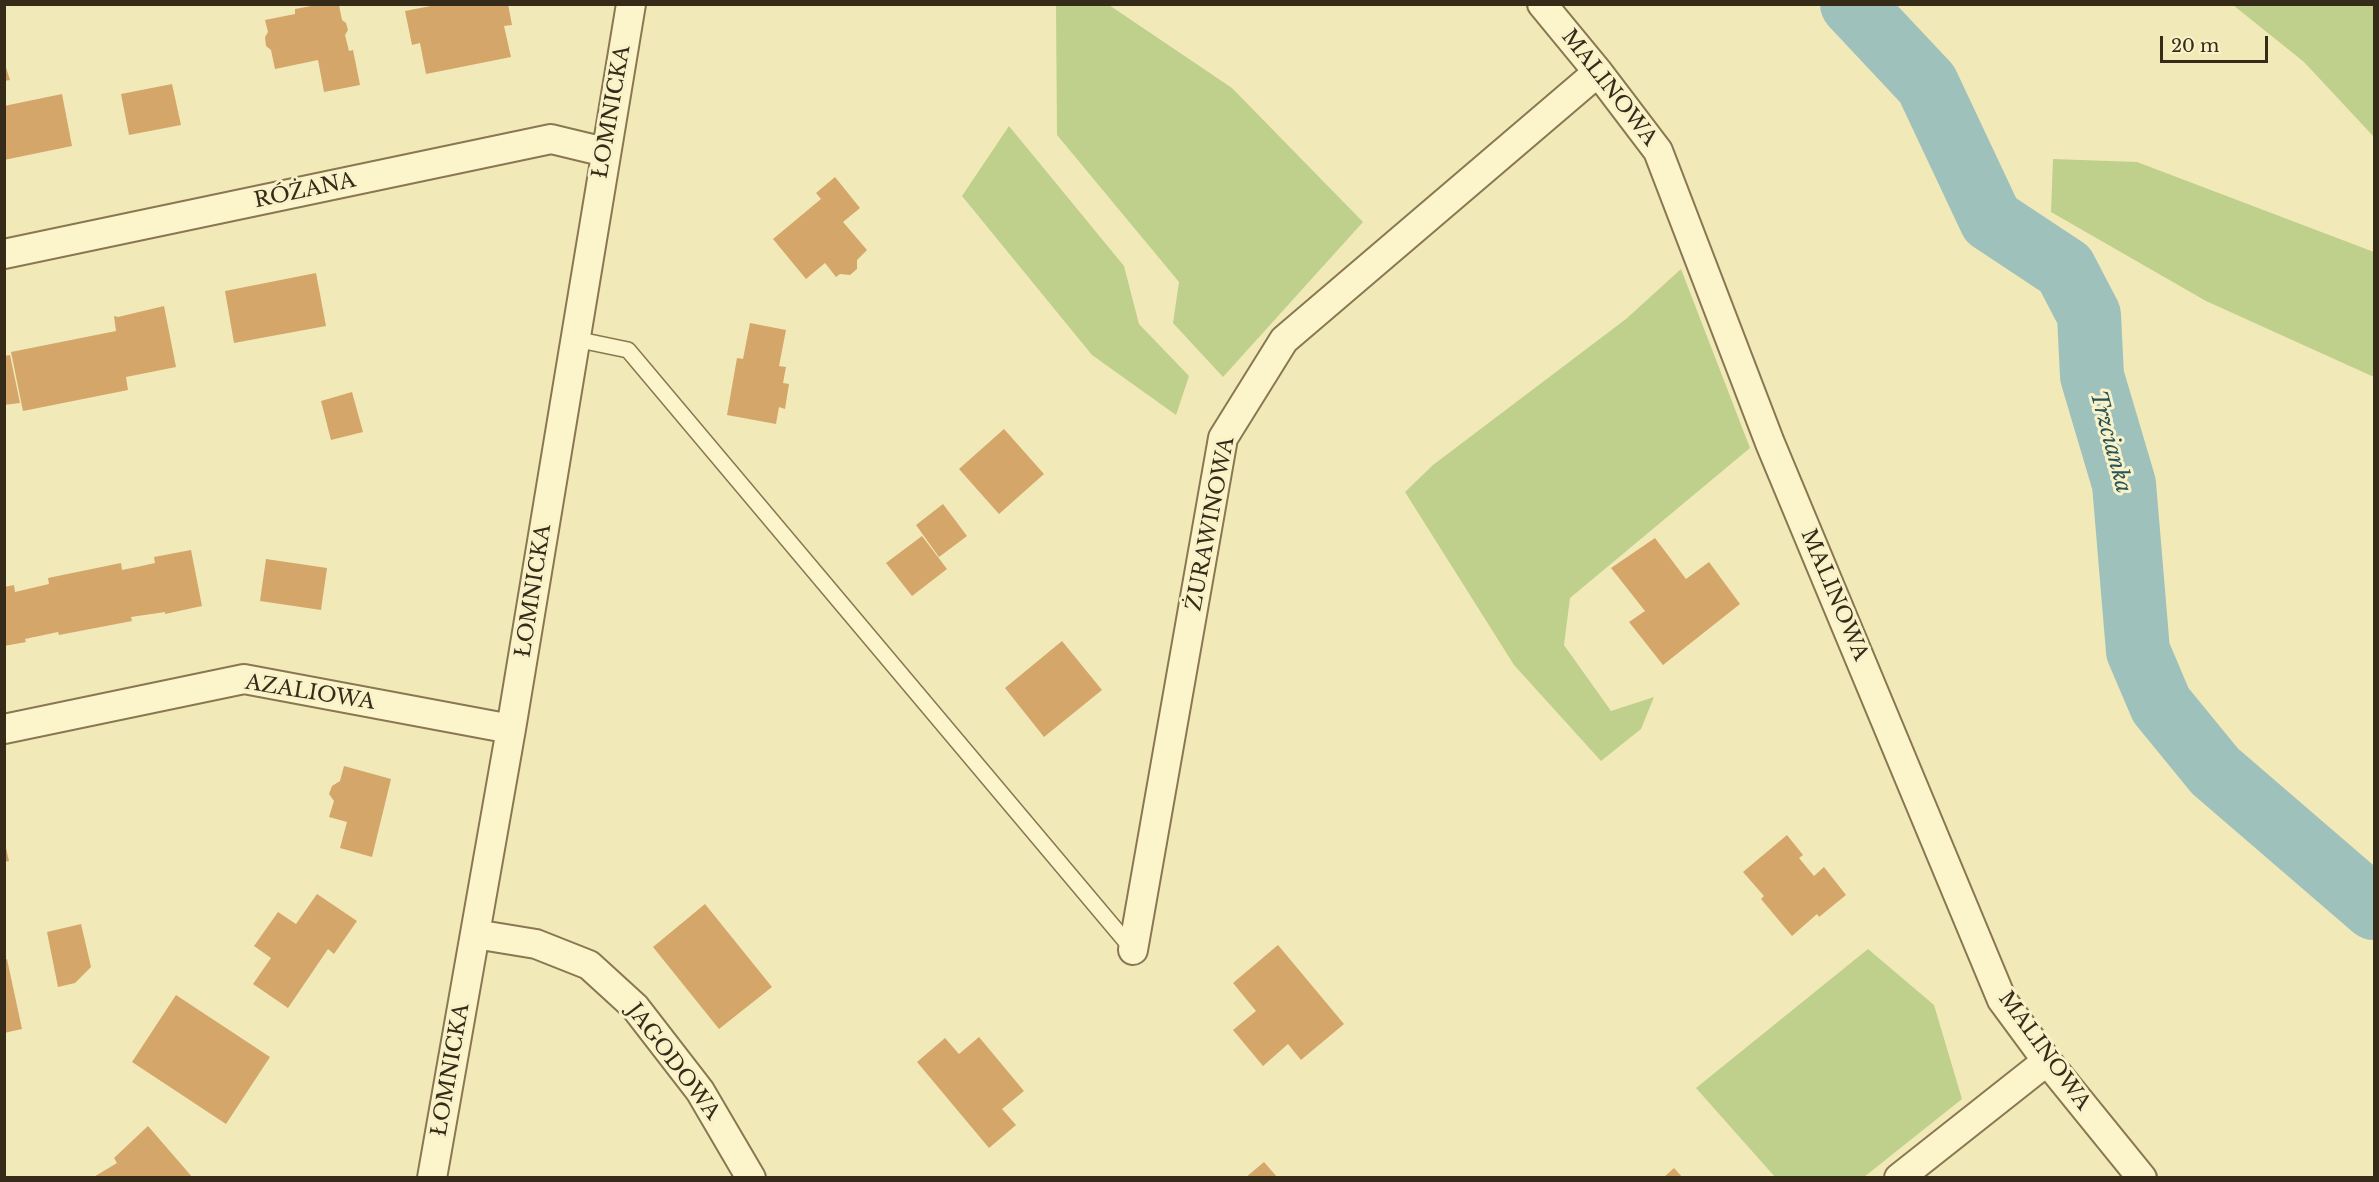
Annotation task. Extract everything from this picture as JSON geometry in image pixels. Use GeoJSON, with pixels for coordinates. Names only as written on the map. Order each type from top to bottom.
{"type":"FeatureCollection","features":[{"type":"Feature","properties":{"kind":"street","name":"ŁOMNICKA"},"geometry":{"type":"LineString","coordinates":[[432,1178],[511,729],[631,4]]}},
{"type":"Feature","properties":{"kind":"street","name":"MALINOWA"},"geometry":{"type":"LineString","coordinates":[[1542,4],[1598,72],[1658,151],[1770,443],[2002,1000],[2047,1061],[2142,1178]]}},
{"type":"Feature","properties":{"kind":"street","name":"ŻURAWINOWA"},"geometry":{"type":"LineString","coordinates":[[1133,950],[1223,438],[1284,340],[1598,72]]}},
{"type":"Feature","properties":{"kind":"street","name":"RÓŻANA"},"geometry":{"type":"LineString","coordinates":[[4,254],[551,139],[605,152]]}},
{"type":"Feature","properties":{"kind":"street","name":"AZALIOWA"},"geometry":{"type":"LineString","coordinates":[[4,729],[244,679],[511,729]]}},
{"type":"Feature","properties":{"kind":"street","name":"JAGODOWA"},"geometry":{"type":"LineString","coordinates":[[475,934],[536,944],[589,965],[635,1007],[700,1091],[751,1178]]}},
{"type":"Feature","properties":{"kind":"street"},"geometry":{"type":"LineString","coordinates":[[1899,1178],[2047,1061]]}},
{"type":"Feature","properties":{"kind":"lane"},"geometry":{"type":"LineString","coordinates":[[575,339],[628,350],[1133,950]]}},
{"type":"Feature","properties":{"kind":"green space"},"geometry":{"type":"Polygon","coordinates":[[[1056,5],[1109,5],[1232,88],[1363,222],[1223,377],[1173,323],[1179,282],[1057,135],[1056,5]]]}},
{"type":"Feature","properties":{"kind":"green space"},"geometry":{"type":"Polygon","coordinates":[[[2233,5],[2374,5],[2374,137],[2304,62],[2233,5]]]}},
{"type":"Feature","properties":{"kind":"green space"},"geometry":{"type":"Polygon","coordinates":[[[1009,126],[1124,266],[1139,324],[1189,376],[1176,415],[1092,355],[962,196],[1009,126]]]}},
{"type":"Feature","properties":{"kind":"green space"},"geometry":{"type":"Polygon","coordinates":[[[2053,159],[2137,162],[2374,252],[2374,377],[2206,301],[2051,212],[2053,159]]]}},
{"type":"Feature","properties":{"kind":"green space"},"geometry":{"type":"Polygon","coordinates":[[[1681,269],[1750,448],[1570,598],[1564,645],[1611,711],[1654,697],[1641,729],[1601,761],[1514,665],[1405,492],[1433,465],[1626,319],[1681,269]]]}},
{"type":"Feature","properties":{"kind":"green space"},"geometry":{"type":"Polygon","coordinates":[[[1868,949],[1934,1005],[1962,1099],[1864,1177],[1775,1177],[1696,1088],[1868,949]]]}},
{"type":"Feature","properties":{"kind":"building"},"geometry":{"type":"Polygon","coordinates":[[[441,4],[508,4],[512,25],[504,26],[511,57],[426,74],[420,43],[412,45],[405,11],[441,4]]]}},
{"type":"Feature","properties":{"kind":"building"},"geometry":{"type":"Polygon","coordinates":[[[317,5],[339,5],[342,20],[346,23],[348,30],[345,35],[349,51],[353,50],[360,85],[324,92],[318,60],[275,69],[271,50],[266,46],[265,37],[268,32],[265,20],[295,14],[295,9],[317,5]]]}},
{"type":"Feature","properties":{"kind":"building"},"geometry":{"type":"Polygon","coordinates":[[[4,61],[10,80],[4,81],[4,61]]]}},
{"type":"Feature","properties":{"kind":"building"},"geometry":{"type":"Polygon","coordinates":[[[172,84],[181,125],[129,135],[121,94],[172,84]]]}},
{"type":"Feature","properties":{"kind":"building"},"geometry":{"type":"Polygon","coordinates":[[[62,94],[72,146],[4,160],[4,106],[62,94]]]}},
{"type":"Feature","properties":{"kind":"building"},"geometry":{"type":"Polygon","coordinates":[[[835,177],[860,208],[843,222],[867,250],[857,260],[857,269],[850,275],[840,274],[836,277],[825,263],[806,279],[773,239],[821,199],[816,193],[835,177]]]}},
{"type":"Feature","properties":{"kind":"building"},"geometry":{"type":"Polygon","coordinates":[[[316,273],[326,326],[234,343],[225,291],[316,273]]]}},
{"type":"Feature","properties":{"kind":"building"},"geometry":{"type":"Polygon","coordinates":[[[164,306],[176,367],[126,377],[128,390],[23,411],[11,352],[116,331],[114,316],[164,306]]]}},
{"type":"Feature","properties":{"kind":"building"},"geometry":{"type":"Polygon","coordinates":[[[750,323],[786,330],[779,366],[786,367],[783,383],[789,384],[785,409],[779,407],[776,424],[727,415],[737,358],[743,359],[750,323]]]}},
{"type":"Feature","properties":{"kind":"building"},"geometry":{"type":"Polygon","coordinates":[[[10,355],[20,403],[4,405],[4,356],[10,355]]]}},
{"type":"Feature","properties":{"kind":"building"},"geometry":{"type":"Polygon","coordinates":[[[352,392],[363,432],[331,440],[321,401],[352,392]]]}},
{"type":"Feature","properties":{"kind":"building"},"geometry":{"type":"Polygon","coordinates":[[[1004,429],[1044,474],[999,514],[959,469],[1004,429]]]}},
{"type":"Feature","properties":{"kind":"building"},"geometry":{"type":"Polygon","coordinates":[[[943,504],[967,536],[939,557],[916,525],[943,504]]]}},
{"type":"Feature","properties":{"kind":"building"},"geometry":{"type":"Polygon","coordinates":[[[922,536],[947,569],[912,596],[886,563],[922,536]]]}},
{"type":"Feature","properties":{"kind":"building"},"geometry":{"type":"Polygon","coordinates":[[[1655,538],[1686,579],[1709,562],[1740,604],[1663,665],[1629,622],[1645,611],[1611,568],[1655,538]]]}},
{"type":"Feature","properties":{"kind":"building"},"geometry":{"type":"Polygon","coordinates":[[[191,550],[202,606],[165,614],[165,612],[131,617],[132,621],[59,635],[58,632],[4,646],[4,587],[14,585],[15,592],[49,584],[48,578],[121,563],[122,570],[155,563],[154,557],[191,550]]]}},
{"type":"Feature","properties":{"kind":"building"},"geometry":{"type":"Polygon","coordinates":[[[266,559],[327,568],[321,610],[260,601],[266,559]]]}},
{"type":"Feature","properties":{"kind":"building"},"geometry":{"type":"Polygon","coordinates":[[[1062,641],[1102,690],[1044,737],[1005,688],[1062,641]]]}},
{"type":"Feature","properties":{"kind":"building"},"geometry":{"type":"Polygon","coordinates":[[[344,766],[391,779],[372,857],[340,848],[347,822],[329,817],[334,801],[329,794],[332,786],[340,781],[344,766]]]}},
{"type":"Feature","properties":{"kind":"building"},"geometry":{"type":"Polygon","coordinates":[[[1787,835],[1803,855],[1799,858],[1814,876],[1824,867],[1846,895],[1819,917],[1817,914],[1792,936],[1761,899],[1764,896],[1743,872],[1787,835]]]}},
{"type":"Feature","properties":{"kind":"building"},"geometry":{"type":"Polygon","coordinates":[[[4,839],[9,861],[4,862],[4,839]]]}},
{"type":"Feature","properties":{"kind":"building"},"geometry":{"type":"Polygon","coordinates":[[[317,894],[357,921],[334,954],[328,949],[288,1008],[253,984],[271,958],[254,946],[278,912],[296,924],[317,894]]]}},
{"type":"Feature","properties":{"kind":"building"},"geometry":{"type":"Polygon","coordinates":[[[705,904],[772,987],[719,1029],[653,947],[705,904]]]}},
{"type":"Feature","properties":{"kind":"building"},"geometry":{"type":"Polygon","coordinates":[[[81,924],[91,967],[75,983],[58,987],[47,932],[81,924]]]}},
{"type":"Feature","properties":{"kind":"building"},"geometry":{"type":"Polygon","coordinates":[[[1278,945],[1344,1024],[1301,1060],[1288,1044],[1263,1066],[1233,1030],[1256,1011],[1233,983],[1278,945]]]}},
{"type":"Feature","properties":{"kind":"building"},"geometry":{"type":"Polygon","coordinates":[[[7,959],[22,1029],[4,1033],[4,960],[7,959]]]}},
{"type":"Feature","properties":{"kind":"building"},"geometry":{"type":"Polygon","coordinates":[[[176,995],[270,1057],[226,1124],[132,1062],[176,995]]]}},
{"type":"Feature","properties":{"kind":"building"},"geometry":{"type":"Polygon","coordinates":[[[979,1037],[1024,1091],[1002,1109],[1016,1125],[989,1148],[917,1062],[945,1038],[959,1054],[979,1037]]]}},
{"type":"Feature","properties":{"kind":"building"},"geometry":{"type":"Polygon","coordinates":[[[148,1126],[193,1178],[92,1178],[117,1163],[114,1158],[148,1126]]]}},
{"type":"Feature","properties":{"kind":"building"},"geometry":{"type":"Polygon","coordinates":[[[1264,1162],[1278,1178],[1245,1178],[1264,1162]]]}},
{"type":"Feature","properties":{"kind":"building"},"geometry":{"type":"Polygon","coordinates":[[[1674,1168],[1683,1178],[1663,1178],[1674,1168]]]}},
{"type":"Feature","properties":{"kind":"waterway","name":"Trzcianka"},"geometry":{"type":"LineString","coordinates":[[1852,4],[1927,84],[1991,220],[2065,269],[2089,315],[2092,376],[2124,484],[2138,651],[2161,705],[2215,771],[2374,908]]}}]}
